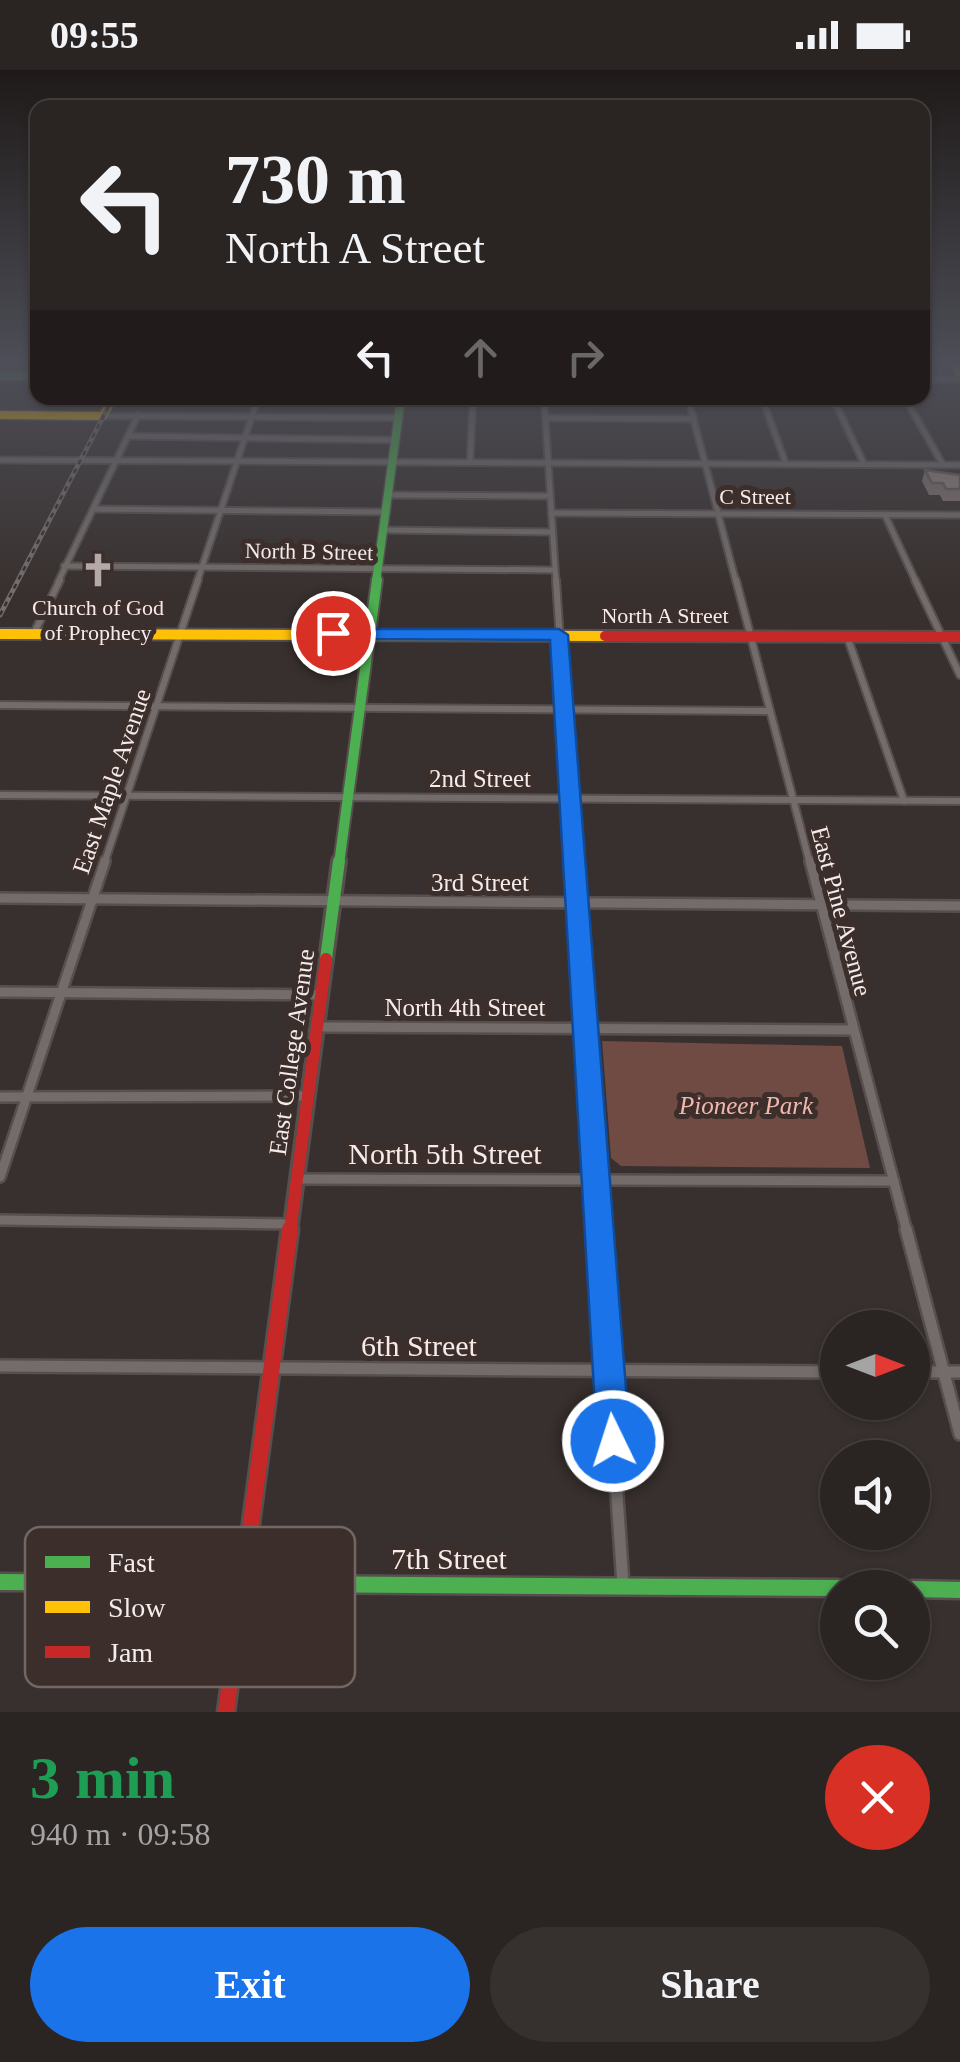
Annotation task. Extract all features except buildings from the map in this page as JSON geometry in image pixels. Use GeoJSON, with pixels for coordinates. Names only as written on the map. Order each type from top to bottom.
{"type":"FeatureCollection","features":[{"type":"Feature","properties":{"kind":"street"},"geometry":{"type":"LineString","coordinates":[[35,631],[125,443]]}},
{"type":"Feature","properties":{"kind":"street","name":"East Maple Avenue"},"geometry":{"type":"LineString","coordinates":[[0,1177],[243,443]]}},
{"type":"Feature","properties":{"kind":"street","name":"East College Avenue"},"geometry":{"type":"LineString","coordinates":[[251,1527],[395,443]]}},
{"type":"Feature","properties":{"kind":"street"},"geometry":{"type":"LineString","coordinates":[[470,462],[471,443]]}},
{"type":"Feature","properties":{"kind":"street"},"geometry":{"type":"LineString","coordinates":[[547,443],[623,1584]]}},
{"type":"Feature","properties":{"kind":"street","name":"East Pine Avenue"},"geometry":{"type":"LineString","coordinates":[[700,443],[960,1434]]}},
{"type":"Feature","properties":{"kind":"street"},"geometry":{"type":"LineString","coordinates":[[778,443],[786,464]]}},
{"type":"Feature","properties":{"kind":"street"},"geometry":{"type":"LineString","coordinates":[[854,443],[864,464]]}},
{"type":"Feature","properties":{"kind":"street"},"geometry":{"type":"LineString","coordinates":[[931,443],[943,464]]}},
{"type":"Feature","properties":{"kind":"street"},"geometry":{"type":"LineString","coordinates":[[0,460],[960,464]]}},
{"type":"Feature","properties":{"kind":"street"},"geometry":{"type":"LineString","coordinates":[[388,495],[550,496]]}},
{"type":"Feature","properties":{"kind":"street"},"geometry":{"type":"LineString","coordinates":[[92,509],[386,512]]}},
{"type":"Feature","properties":{"kind":"street","name":"C Street"},"geometry":{"type":"LineString","coordinates":[[550,513],[960,516]]}},
{"type":"Feature","properties":{"kind":"street"},"geometry":{"type":"LineString","coordinates":[[885,514],[960,675]]}},
{"type":"Feature","properties":{"kind":"street"},"geometry":{"type":"LineString","coordinates":[[384,530],[552,532]]}},
{"type":"Feature","properties":{"kind":"street","name":"North B Street"},"geometry":{"type":"LineString","coordinates":[[64,566],[554,570]]}},
{"type":"Feature","properties":{"kind":"street","name":"North A Street"},"geometry":{"type":"LineString","coordinates":[[2,633],[960,637]]}},
{"type":"Feature","properties":{"kind":"street"},"geometry":{"type":"LineString","coordinates":[[847,636],[904,801]]}},
{"type":"Feature","properties":{"kind":"street"},"geometry":{"type":"LineString","coordinates":[[0,706],[770,711]]}},
{"type":"Feature","properties":{"kind":"street","name":"2nd Street"},"geometry":{"type":"LineString","coordinates":[[0,794],[960,801]]}},
{"type":"Feature","properties":{"kind":"street","name":"3rd Street"},"geometry":{"type":"LineString","coordinates":[[0,898],[960,906]]}},
{"type":"Feature","properties":{"kind":"street"},"geometry":{"type":"LineString","coordinates":[[0,992],[322,995]]}},
{"type":"Feature","properties":{"kind":"street","name":"North 4th Street"},"geometry":{"type":"LineString","coordinates":[[318,1026],[852,1030]]}},
{"type":"Feature","properties":{"kind":"street"},"geometry":{"type":"LineString","coordinates":[[0,1097],[308,1096]]}},
{"type":"Feature","properties":{"kind":"street","name":"North 5th Street"},"geometry":{"type":"LineString","coordinates":[[296,1179],[894,1181]]}},
{"type":"Feature","properties":{"kind":"street"},"geometry":{"type":"LineString","coordinates":[[0,1220],[290,1224]]}},
{"type":"Feature","properties":{"kind":"street","name":"6th Street"},"geometry":{"type":"LineString","coordinates":[[0,1366],[820,1372]]}},
{"type":"Feature","properties":{"kind":"street"},"geometry":{"type":"LineString","coordinates":[[930,1372],[960,1372]]}},
{"type":"Feature","properties":{"kind":"street","name":"7th Street"},"geometry":{"type":"LineString","coordinates":[[0,1582],[25,1582]]}},
{"type":"Feature","properties":{"kind":"street","name":"7th Street"},"geometry":{"type":"LineString","coordinates":[[355,1584],[820,1588]]}},
{"type":"Feature","properties":{"kind":"street"},"geometry":{"type":"LineString","coordinates":[[930,1589],[960,1590]]}},
{"type":"Feature","properties":{"kind":"street","name":"East College Avenue"},"geometry":{"type":"LineString","coordinates":[[226,1712],[230,1687]]}},
{"type":"Feature","properties":{"kind":"green space","name":"Pioneer Park"},"geometry":{"type":"Polygon","coordinates":[[[602,1041],[842,1046],[870,1168],[621,1166],[611,1158],[602,1041]]]}},
{"type":"Feature","properties":{"kind":"railway"},"geometry":{"type":"LineString","coordinates":[[0,615],[90,443]]}},
{"type":"Feature","properties":{"kind":"traffic: fast"},"geometry":{"type":"LineString","coordinates":[[326,959],[395,443]]}},
{"type":"Feature","properties":{"kind":"traffic: fast"},"geometry":{"type":"LineString","coordinates":[[0,1582],[25,1582]]}},
{"type":"Feature","properties":{"kind":"traffic: fast"},"geometry":{"type":"LineString","coordinates":[[355,1585],[820,1588]]}},
{"type":"Feature","properties":{"kind":"traffic: fast"},"geometry":{"type":"LineString","coordinates":[[930,1589],[960,1590]]}},
{"type":"Feature","properties":{"kind":"traffic: slow"},"geometry":{"type":"LineString","coordinates":[[0,634],[605,636]]}},
{"type":"Feature","properties":{"kind":"traffic: jam"},"geometry":{"type":"LineString","coordinates":[[605,636],[960,637]]}},
{"type":"Feature","properties":{"kind":"traffic: jam"},"geometry":{"type":"LineString","coordinates":[[251,1527],[326,959]]}},
{"type":"Feature","properties":{"kind":"traffic: jam"},"geometry":{"type":"LineString","coordinates":[[226,1712],[229,1687]]}},
{"type":"Feature","properties":{"kind":"place","name":"Church of God of Prophecy"},"geometry":{"type":"Point","coordinates":[98,570]}},
{"type":"Feature","properties":{"kind":"route"},"geometry":{"type":"LineString","coordinates":[[333,633],[559,635],[613,1441]]}}]}
